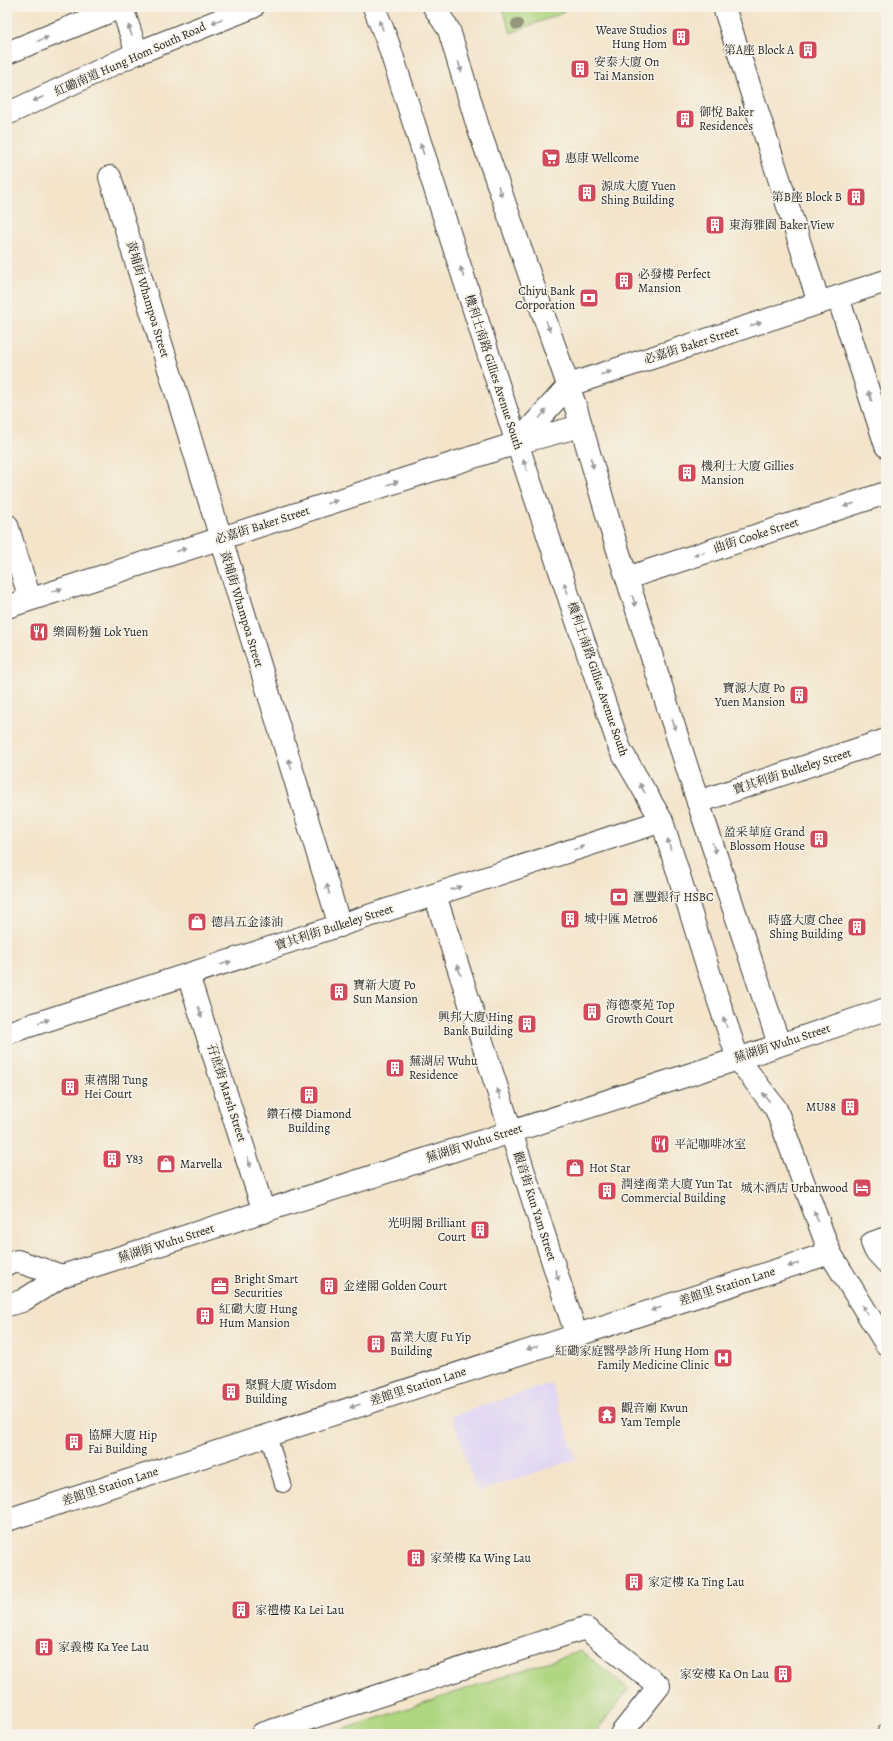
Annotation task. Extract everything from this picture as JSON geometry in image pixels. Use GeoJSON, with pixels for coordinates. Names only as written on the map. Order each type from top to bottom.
{"type":"FeatureCollection","features":[{"type":"Feature","properties":{"kind":"street"},"geometry":{"type":"LineString","coordinates":[[7,54],[122,7],[137,53]]}},
{"type":"Feature","properties":{"kind":"street","name":"紅磡南道 Hung Hom South Road"},"geometry":{"type":"LineString","coordinates":[[7,114],[137,53],[254,7]]}},
{"type":"Feature","properties":{"kind":"street","name":"機利士南路 Gillies Avenue South"},"geometry":{"type":"LineString","coordinates":[[374,7],[388,44],[517,443],[620,749],[662,822],[738,1059],[776,1109],[830,1253],[886,1344]]}},
{"type":"Feature","properties":{"kind":"street"},"geometry":{"type":"LineString","coordinates":[[434,7],[449,30],[478,127],[568,385],[610,525],[698,802],[779,1044]]}},
{"type":"Feature","properties":{"kind":"street"},"geometry":{"type":"LineString","coordinates":[[449,30],[454,7]]}},
{"type":"Feature","properties":{"kind":"street"},"geometry":{"type":"LineString","coordinates":[[724,7],[828,300],[886,446]]}},
{"type":"Feature","properties":{"kind":"street","name":"黃埔街 Whampoa Street"},"geometry":{"type":"LineString","coordinates":[[110,177],[340,926]]}},
{"type":"Feature","properties":{"kind":"street","name":"必嘉街 Baker Street"},"geometry":{"type":"LineString","coordinates":[[568,385],[886,281]]}},
{"type":"Feature","properties":{"kind":"street"},"geometry":{"type":"LineString","coordinates":[[517,443],[568,385]]}},
{"type":"Feature","properties":{"kind":"street","name":"必嘉街 Baker Street"},"geometry":{"type":"LineString","coordinates":[[7,607],[517,443],[581,426]]}},
{"type":"Feature","properties":{"kind":"street","name":"曲街 Cooke Street"},"geometry":{"type":"LineString","coordinates":[[627,578],[886,493]]}},
{"type":"Feature","properties":{"kind":"street"},"geometry":{"type":"LineString","coordinates":[[7,525],[30,599]]}},
{"type":"Feature","properties":{"kind":"street","name":"寶其利街 Bulkeley Street"},"geometry":{"type":"LineString","coordinates":[[698,802],[886,740]]}},
{"type":"Feature","properties":{"kind":"street","name":"寶其利街 Bulkeley Street"},"geometry":{"type":"LineString","coordinates":[[7,1034],[662,822]]}},
{"type":"Feature","properties":{"kind":"street","name":"觀音街 Kun Yam Street"},"geometry":{"type":"LineString","coordinates":[[435,895],[576,1334]]}},
{"type":"Feature","properties":{"kind":"street","name":"孖庶街 Marsh Street"},"geometry":{"type":"LineString","coordinates":[[188,975],[264,1212]]}},
{"type":"Feature","properties":{"kind":"street","name":"蕪湖街 Wuhu Street"},"geometry":{"type":"LineString","coordinates":[[7,1305],[22,1301],[62,1276],[738,1059],[886,1009]]}},
{"type":"Feature","properties":{"kind":"street"},"geometry":{"type":"LineString","coordinates":[[886,1238],[872,1243],[875,1250],[886,1262]]}},
{"type":"Feature","properties":{"kind":"street","name":"差館里 Station Lane"},"geometry":{"type":"LineString","coordinates":[[7,1520],[576,1334],[830,1253]]}},
{"type":"Feature","properties":{"kind":"street"},"geometry":{"type":"LineString","coordinates":[[7,1264],[17,1261],[62,1276]]}},
{"type":"Feature","properties":{"kind":"street"},"geometry":{"type":"LineString","coordinates":[[262,1734],[585,1628],[659,1686],[621,1734]]}},
{"type":"Feature","properties":{"kind":"lane"},"geometry":{"type":"LineString","coordinates":[[268,1435],[283,1484]]}},
{"type":"Feature","properties":{"kind":"shaded area"},"geometry":{"type":"Polygon","coordinates":[[[551,1383],[576,1459],[477,1492],[452,1416],[551,1383]]]}},
{"type":"Feature","properties":{"kind":"green space"},"geometry":{"type":"Polygon","coordinates":[[[502,7],[550,7],[565,12],[511,33],[502,7]]]}},
{"type":"Feature","properties":{"kind":"green space"},"geometry":{"type":"Polygon","coordinates":[[[581,1651],[629,1689],[594,1734],[329,1734],[581,1651]]]}},
{"type":"Feature","properties":{"kind":"place","name":"Weave Studios Hung Hom"},"geometry":{"type":"Point","coordinates":[681,37]}},
{"type":"Feature","properties":{"kind":"place","name":"第A座 Block A"},"geometry":{"type":"Point","coordinates":[808,50]}},
{"type":"Feature","properties":{"kind":"place","name":"安泰大廈 On Tai Mansion"},"geometry":{"type":"Point","coordinates":[580,69]}},
{"type":"Feature","properties":{"kind":"place","name":"御悅 Baker Residences"},"geometry":{"type":"Point","coordinates":[685,119]}},
{"type":"Feature","properties":{"kind":"place","name":"惠康 Wellcome"},"geometry":{"type":"Point","coordinates":[551,158]}},
{"type":"Feature","properties":{"kind":"place","name":"源成大廈 Yuen Shing Building"},"geometry":{"type":"Point","coordinates":[587,193]}},
{"type":"Feature","properties":{"kind":"place","name":"第B座 Block B"},"geometry":{"type":"Point","coordinates":[856,197]}},
{"type":"Feature","properties":{"kind":"place","name":"東海雅園 Baker View"},"geometry":{"type":"Point","coordinates":[715,225]}},
{"type":"Feature","properties":{"kind":"place","name":"必發樓 Perfect Mansion"},"geometry":{"type":"Point","coordinates":[624,281]}},
{"type":"Feature","properties":{"kind":"place","name":"Chiyu Bank Corporation"},"geometry":{"type":"Point","coordinates":[589,298]}},
{"type":"Feature","properties":{"kind":"place","name":"機利士大廈 Gillies Mansion"},"geometry":{"type":"Point","coordinates":[687,473]}},
{"type":"Feature","properties":{"kind":"place","name":"樂園粉麵 Lok Yuen"},"geometry":{"type":"Point","coordinates":[39,632]}},
{"type":"Feature","properties":{"kind":"place","name":"寶源大廈 Po Yuen Mansion"},"geometry":{"type":"Point","coordinates":[799,695]}},
{"type":"Feature","properties":{"kind":"place","name":"盈采華庭 Grand Blossom House"},"geometry":{"type":"Point","coordinates":[819,839]}},
{"type":"Feature","properties":{"kind":"place","name":"滙豐銀行 HSBC"},"geometry":{"type":"Point","coordinates":[619,897]}},
{"type":"Feature","properties":{"kind":"place","name":"城中匯 Metro6"},"geometry":{"type":"Point","coordinates":[570,919]}},
{"type":"Feature","properties":{"kind":"place","name":"德昌五金漆油"},"geometry":{"type":"Point","coordinates":[197,922]}},
{"type":"Feature","properties":{"kind":"place","name":"時盛大廈 Chee Shing Building"},"geometry":{"type":"Point","coordinates":[857,927]}},
{"type":"Feature","properties":{"kind":"place","name":"寶新大廈 Po Sun Mansion"},"geometry":{"type":"Point","coordinates":[339,992]}},
{"type":"Feature","properties":{"kind":"place","name":"海德豪苑 Top Growth Court"},"geometry":{"type":"Point","coordinates":[592,1012]}},
{"type":"Feature","properties":{"kind":"place","name":"興邦大廈 Hing Bank Building"},"geometry":{"type":"Point","coordinates":[527,1024]}},
{"type":"Feature","properties":{"kind":"place","name":"蕪湖居 Wuhu Residence"},"geometry":{"type":"Point","coordinates":[395,1068]}},
{"type":"Feature","properties":{"kind":"place","name":"東禧閣 Tung Hei Court"},"geometry":{"type":"Point","coordinates":[70,1087]}},
{"type":"Feature","properties":{"kind":"place","name":"鑽石樓 Diamond Building"},"geometry":{"type":"Point","coordinates":[309,1095]}},
{"type":"Feature","properties":{"kind":"place","name":"MU88"},"geometry":{"type":"Point","coordinates":[850,1107]}},
{"type":"Feature","properties":{"kind":"place","name":"平記咖啡冰室"},"geometry":{"type":"Point","coordinates":[660,1144]}},
{"type":"Feature","properties":{"kind":"place","name":"Y83"},"geometry":{"type":"Point","coordinates":[112,1159]}},
{"type":"Feature","properties":{"kind":"place","name":"Marvella"},"geometry":{"type":"Point","coordinates":[166,1164]}},
{"type":"Feature","properties":{"kind":"place","name":"Hot Star"},"geometry":{"type":"Point","coordinates":[575,1168]}},
{"type":"Feature","properties":{"kind":"place","name":"城木酒店 Urbanwood"},"geometry":{"type":"Point","coordinates":[862,1188]}},
{"type":"Feature","properties":{"kind":"place","name":"潤達商業大廈 Yun Tat Commercial Building"},"geometry":{"type":"Point","coordinates":[607,1191]}},
{"type":"Feature","properties":{"kind":"place","name":"光明閣 Brilliant Court"},"geometry":{"type":"Point","coordinates":[480,1230]}},
{"type":"Feature","properties":{"kind":"place","name":"Bright Smart Securities"},"geometry":{"type":"Point","coordinates":[220,1286]}},
{"type":"Feature","properties":{"kind":"place","name":"金達閣 Golden Court"},"geometry":{"type":"Point","coordinates":[329,1286]}},
{"type":"Feature","properties":{"kind":"place","name":"紅磡大廈 Hung Hum Mansion"},"geometry":{"type":"Point","coordinates":[205,1316]}},
{"type":"Feature","properties":{"kind":"place","name":"富業大廈 Fu Yip Building"},"geometry":{"type":"Point","coordinates":[376,1344]}},
{"type":"Feature","properties":{"kind":"place","name":"紅磡家庭醫學診所 Hung Hom Family Medicine Clinic"},"geometry":{"type":"Point","coordinates":[723,1358]}},
{"type":"Feature","properties":{"kind":"place","name":"聚賢大廈 Wisdom Building"},"geometry":{"type":"Point","coordinates":[231,1392]}},
{"type":"Feature","properties":{"kind":"place","name":"觀音廟 Kwun Yam Temple"},"geometry":{"type":"Point","coordinates":[607,1415]}},
{"type":"Feature","properties":{"kind":"place","name":"協輝大廈 Hip Fai Building"},"geometry":{"type":"Point","coordinates":[74,1442]}},
{"type":"Feature","properties":{"kind":"place","name":"家榮樓 Ka Wing Lau"},"geometry":{"type":"Point","coordinates":[416,1558]}},
{"type":"Feature","properties":{"kind":"place","name":"家定樓 Ka Ting Lau"},"geometry":{"type":"Point","coordinates":[634,1582]}},
{"type":"Feature","properties":{"kind":"place","name":"家禮樓 Ka Lei Lau"},"geometry":{"type":"Point","coordinates":[241,1610]}},
{"type":"Feature","properties":{"kind":"place","name":"家義樓 Ka Yee Lau"},"geometry":{"type":"Point","coordinates":[44,1647]}},
{"type":"Feature","properties":{"kind":"place","name":"家安樓 Ka On Lau"},"geometry":{"type":"Point","coordinates":[783,1674]}}]}
